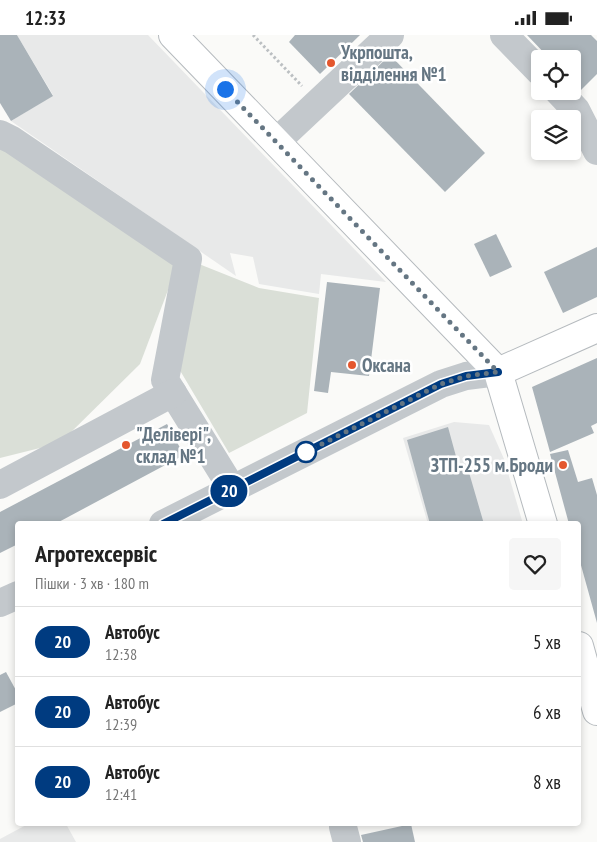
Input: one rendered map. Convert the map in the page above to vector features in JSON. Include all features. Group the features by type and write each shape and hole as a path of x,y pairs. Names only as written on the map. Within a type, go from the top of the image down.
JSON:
{"main road":[{"path":"173,35 498,372 542,521"},
{"path":"498,372 597,328"},
{"path":"581,653 597,711"}],"street":[{"path":"276,142 390,35"},
{"path":"504,35 531,64"},
{"path":"567,100 576,110 597,151"},
{"path":"0,134 20,145 188,259 165,380 232,490"},
{"path":"169,521 441,384 466,376 498,372"},
{"path":"0,485 173,393"},
{"path":"0,603 15,596"}],"path":[{"path":"253,35 318,103"}],"shaded area":[{"path":"17,35 148,35 386,282 321,274 319,294 259,284 253,257 230,253 236,276 11,121 53,95"},
{"path":"0,142 179,261 140,364 60,443 0,458"},
{"path":"194,262 259,288 319,298 307,413 229,453 175,362"},
{"path":"454,422 489,425 504,459 522,521 427,521 403,438"},
{"path":"24,826 67,826 76,842 0,842 0,839"}],"building":[{"path":"0,35 17,35 53,96 11,121 0,103"},
{"path":"295,35 360,35 320,74 289,42"},
{"path":"527,35 591,35 597,41 597,74 581,90 581,50 541,50"},
{"path":"390,55 485,153 445,192 349,94"},
{"path":"496,234 512,267 490,277 474,244"},
{"path":"597,247 597,297 563,313 544,272"},
{"path":"327,282 380,288 369,376 331,372 328,393 314,391"},
{"path":"597,358 597,423 591,426 594,433 550,452 532,387"},
{"path":"167,424 184,455 61,521 15,521 15,546 0,553 0,512"},
{"path":"448,427 460,471 468,469 483,521 429,521 407,440"},
{"path":"568,450 578,482 592,478 597,495 597,623 581,565 581,521 568,521 550,454"},
{"path":"6,672 15,688 15,704 0,712 0,675"},
{"path":"402,826 411,826 415,842 363,842 361,835"}],"bus line":[{"name":"20","path":"169,521 441,384 466,376 498,372"}],"place":[{"name":"Укрпошта, відділення №1","path":"331,63"},
{"name":"Оксана","path":"352,365"},
{"name":"\"Делівері\", склад №1","path":"126,445"},
{"name":"ЗТП-255 м.Броди","path":"563,465"}],"route":[{"path":"225,89 498,372 466,376 441,384 300,455 306,452"}]}
